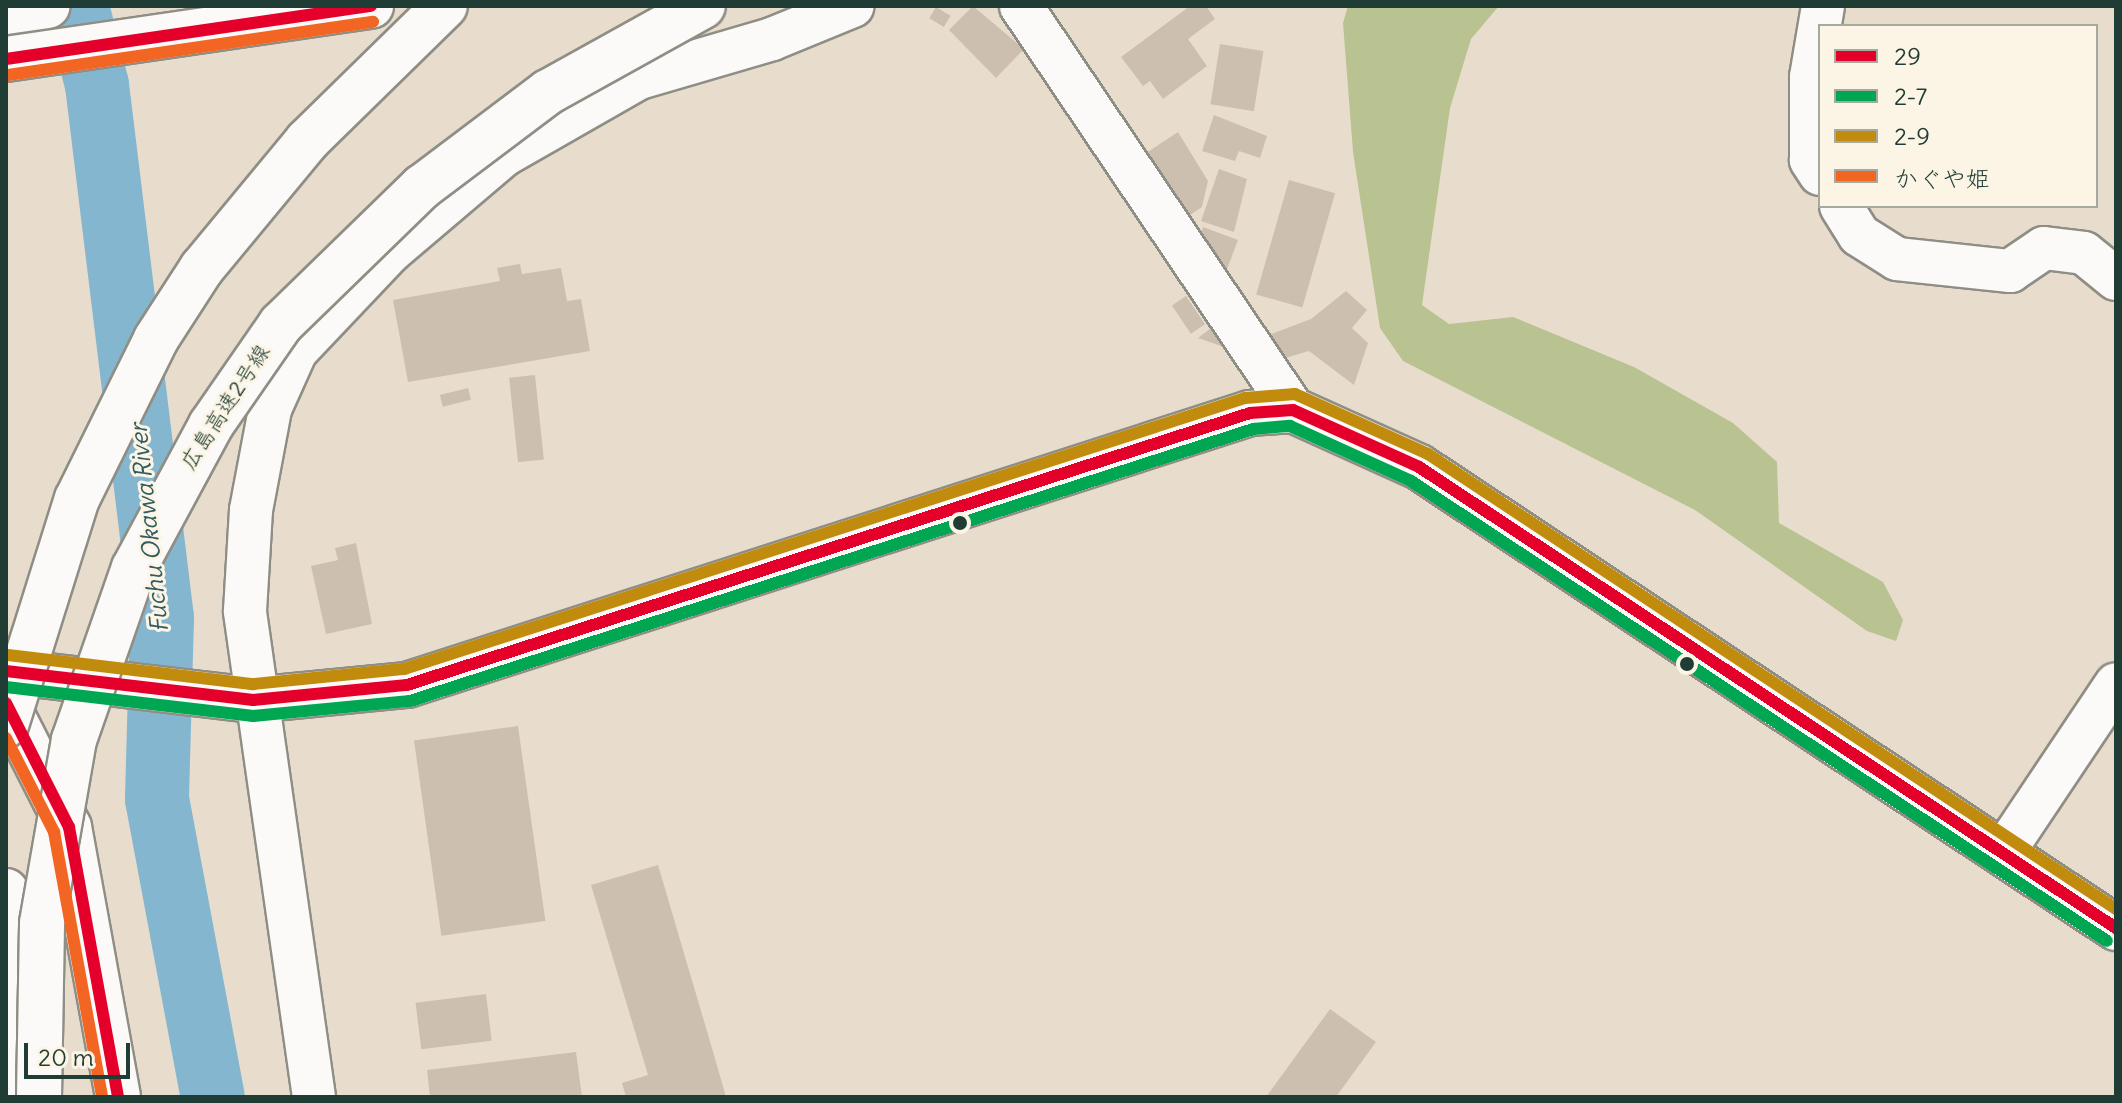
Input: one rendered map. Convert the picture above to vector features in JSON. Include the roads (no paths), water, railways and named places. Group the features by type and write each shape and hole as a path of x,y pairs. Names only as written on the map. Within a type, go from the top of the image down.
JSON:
{"main road":[{"path":"6,12 48,6"},
{"path":"7,59 371,6"},
{"path":"6,725 77,499 156,339 202,268 307,141 445,6"},
{"name":"広島高速2号線","path":"39,1097 42,923 74,740 134,568 211,425 281,324 422,187 548,92 703,6"},
{"path":"6,671 246,699 407,685 1250,413 1293,410 1419,467 2116,928"},
{"path":"6,703 69,827 118,1097"},
{"path":"6,891 24,1097"}],"street":[{"path":"314,1097 246,699 245,611 251,510 270,409 296,351 390,252 504,155 639,78 772,39 853,6"},
{"path":"1021,6 1293,410"},
{"path":"1818,36 1811,77 1811,160 1818,171"},
{"path":"1842,208 1859,235 1897,259 2010,271 2044,248 2084,253 2116,279"},
{"path":"2003,853 2116,684"}],"waterway":[{"name":"Fuchu Okawa River","path":"77,6 97,85 162,618 157,799 213,1097"}]}
